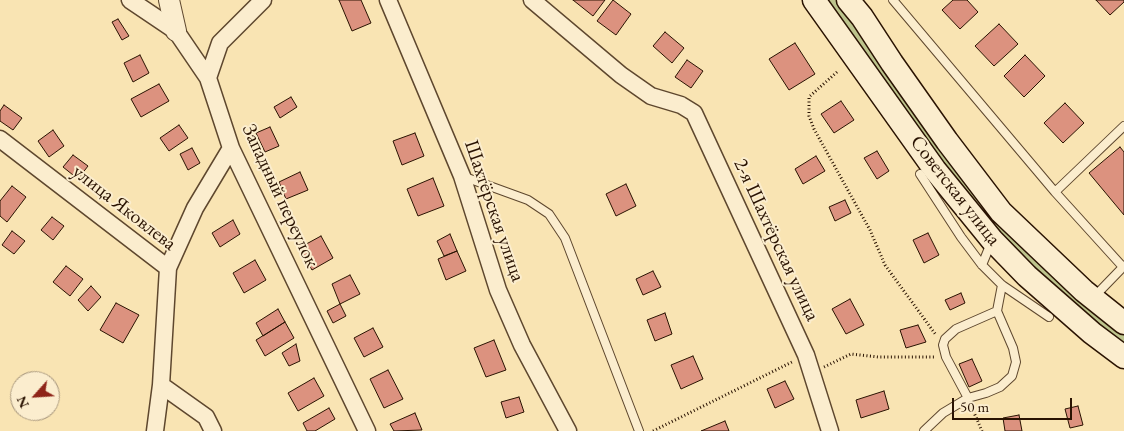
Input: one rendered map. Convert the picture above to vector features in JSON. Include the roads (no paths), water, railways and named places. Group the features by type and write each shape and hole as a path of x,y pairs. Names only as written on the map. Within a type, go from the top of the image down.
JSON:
{"main road":[{"name":"Советская улица","path":"814,0 935,170 992,240 1027,276 1092,333 1124,357"},
{"name":"Советская улица","path":"848,0 862,17 947,141 1001,212 1043,254 1124,323"}],"street":[{"name":"Западный переулок","path":"130,0 176,32 208,78 231,148 367,431"},
{"path":"169,0 176,32"},
{"path":"208,78 220,43 264,0"},
{"name":"Шахтёрская улица","path":"388,0 462,176 498,290 522,345 568,431"},
{"name":"2-я Шахтёрская улица","path":"532,0 621,75 651,96 681,105 694,114 806,355 830,431"},
{"name":"улица Яковлева","path":"0,139 168,268 161,384 155,431"},
{"path":"168,268 195,208 231,148"},
{"path":"161,384 206,417 213,431"}],"lane":[{"path":"893,0 1055,192 1123,266 1093,298"},
{"path":"1055,192 1124,126"},
{"path":"1118,133 1124,140"},
{"path":"920,174 961,237 982,265 1002,285 1049,317"},
{"path":"462,176 528,200 549,214 565,238 638,431"},
{"path":"982,265 992,240"},
{"path":"924,431 943,413 968,398 1000,387 1012,376 1016,362 1013,348 997,311 1002,285"},
{"path":"968,398 946,357 943,345 945,339 956,329 997,311"}]}
